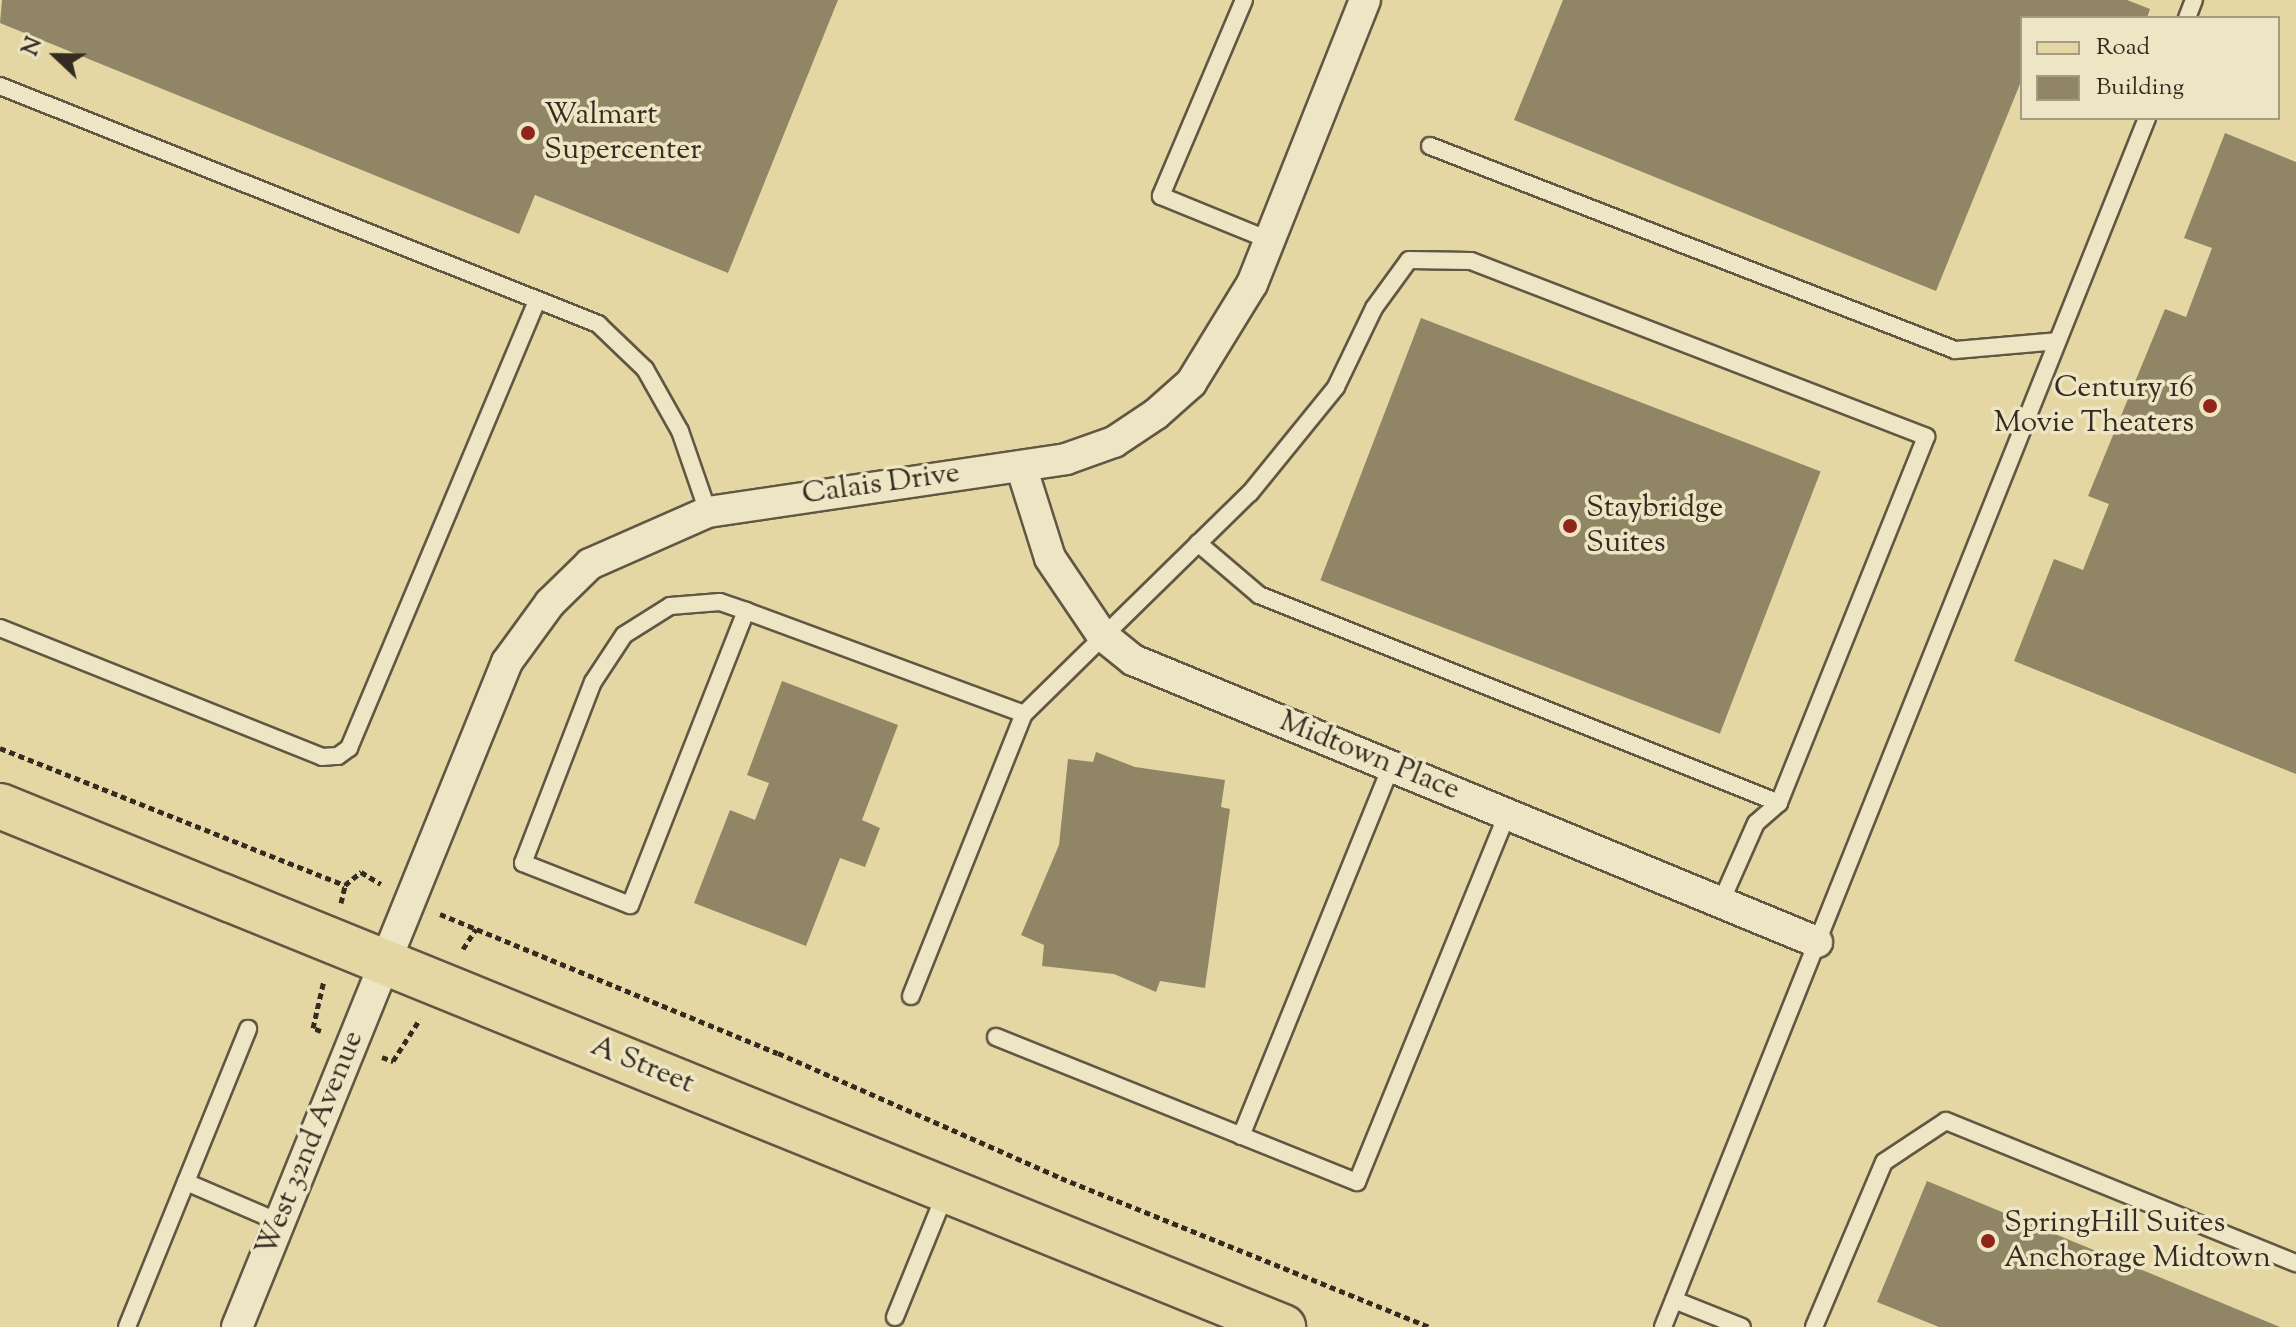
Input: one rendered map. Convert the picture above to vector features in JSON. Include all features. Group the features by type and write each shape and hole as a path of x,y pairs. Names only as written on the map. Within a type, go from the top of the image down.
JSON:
{"main road":[{"name":"A Street","path":"0,806 1283,1327"}],"street":[{"name":"Calais Drive","path":"384,961 413,903 507,662 550,603 590,564 708,512 1066,459 1114,442 1180,393 1221,342 1269,240 1365,0"},
{"name":"Midtown Place","path":"1021,466 1050,558 1102,635 1133,660 1817,942"},
{"name":"West 32nd Avenue","path":"237,1327 384,961"}],"lane":[{"path":"1244,0 1161,196 1269,240"},
{"path":"0,86 598,324 645,369 680,431 708,512"},
{"path":"1663,1327 2146,120"},
{"path":"1430,146 1955,350 2057,341"},
{"path":"911,996 1024,714 1250,493 1336,387 1374,308 1409,260 1471,261 1926,437 1779,803 1756,823 1721,902"},
{"path":"0,628 322,757 338,756 349,748 537,301"},
{"path":"1198,543 1259,595 1779,803"},
{"path":"746,611 630,905 523,863 593,682 624,635 670,606 720,602 746,611 1024,714"},
{"path":"1241,1136 1391,766"},
{"path":"996,1037 1357,1182 1507,814"},
{"path":"127,1327 248,1029"},
{"path":"1814,1327 1884,1162 1946,1121 2296,1263"},
{"path":"186,1182 279,1222"},
{"path":"895,1317 947,1190"},
{"path":"1674,1300 1742,1327"}],"path":[{"path":"0,748 345,885 361,872 413,903 778,1053 1061,1178 1429,1327"}],"building":[{"name":"Walmart Supercenter","path":"2,0 838,0 728,273 535,195 519,234 0,23"},
{"path":"1563,0 2127,0 2150,9 2148,16 2020,16 2020,84 1936,291 1514,120"},
{"name":"Century 16 Movie Theaters","path":"2225,133 2296,162 2296,774 2014,661 2054,559 2083,570 2109,504 2088,496 2165,309 2186,317 2212,248 2184,238"},
{"name":"Staybridge Suites","path":"1421,318 1821,471 1720,734 1320,580"},
{"path":"782,681 898,725 862,820 880,828 865,867 840,858 806,946 694,903 730,810 755,820 769,783 747,775"},
{"path":"1096,752 1135,767 1225,780 1221,807 1230,809 1205,988 1160,981 1156,992 1114,974 1042,966 1044,945 1021,935 1059,845 1068,759 1093,762"},
{"name":"SpringHill Suites Anchorage Midtown","path":"1927,1181 2280,1327 1939,1327 1877,1302"}],"place":[{"name":"Walmart Supercenter","path":"528,133"},
{"name":"Century 16 Movie Theaters","path":"2210,406"},
{"name":"Staybridge Suites","path":"1570,526"},
{"name":"SpringHill Suites Anchorage Midtown","path":"1988,1241"}]}
